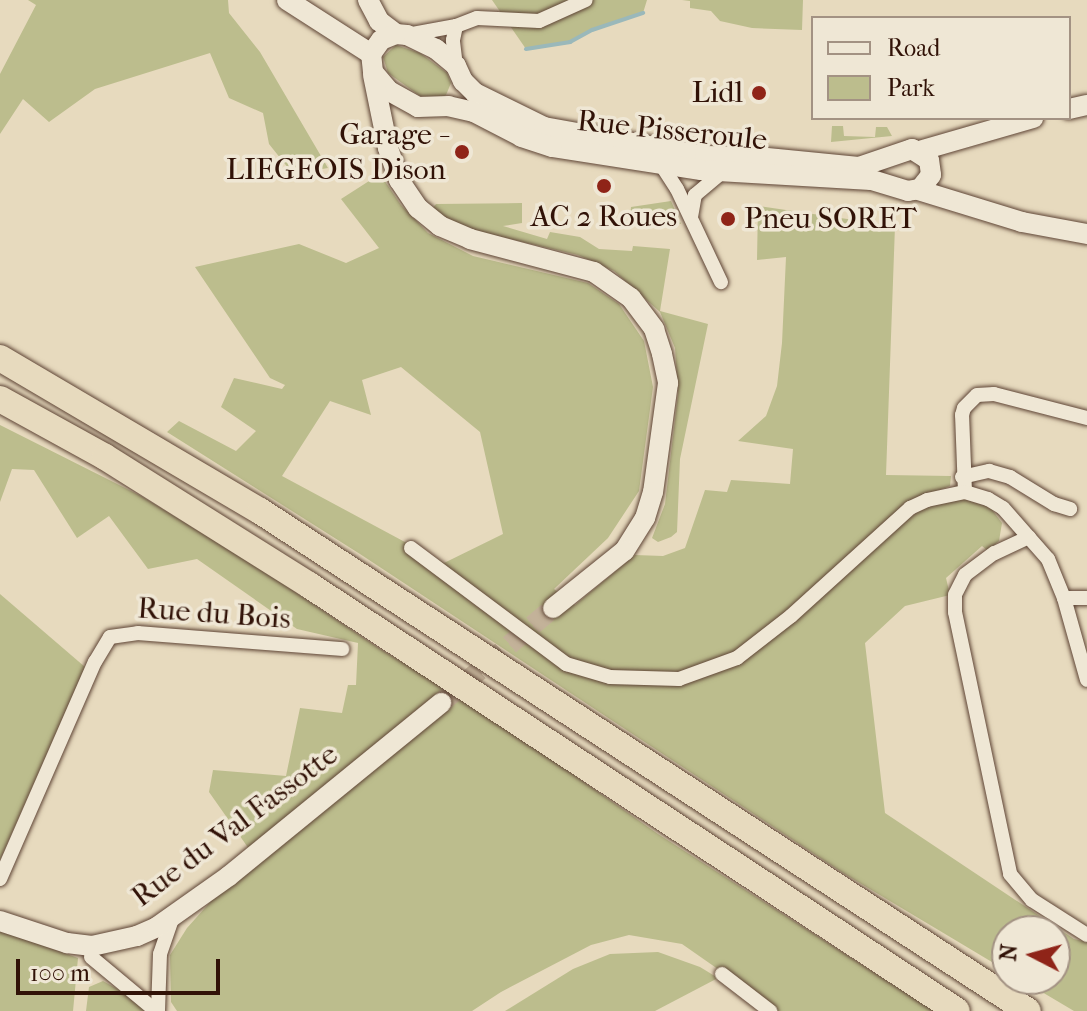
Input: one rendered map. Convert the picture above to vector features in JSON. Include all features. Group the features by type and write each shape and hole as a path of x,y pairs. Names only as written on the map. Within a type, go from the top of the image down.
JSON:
{"highway":[{"path":"0,352 43,381"},
{"path":"0,358 260,511 991,987"},
{"path":"0,399 309,585 957,1011"},
{"path":"0,409 62,434"},
{"path":"1004,995 1028,1011"},
{"path":"1006,995 1036,1011"}],"main road":[{"path":"287,0 372,63 389,91 418,107"},
{"path":"368,0 379,21 402,34"},
{"path":"402,34 381,40 372,63 388,148 399,180 412,201 440,226 488,245 594,272 631,298 654,329 668,383 653,492 645,518 624,551 553,608"},
{"name":"Rue Pisseroule","path":"402,34 436,49 482,97 527,121 599,139 705,156 757,157 859,167 895,156"},
{"path":"449,106 460,96 459,74"},
{"name":"Rue Pisseroule","path":"418,107 449,106 474,112 522,137 552,147 662,166 722,172 823,175 896,186"},
{"path":"388,148 397,117 418,107"},
{"path":"1026,120 919,151 905,150 895,156 889,172 896,186 908,191 918,190 1022,222 1087,234"},
{"path":"918,190 928,181 931,169 929,160 919,151"},
{"path":"931,169 951,186 1008,203 1060,229"},
{"name":"Rue du Val Fassotte","path":"0,921 67,943 92,946 137,936 172,920 441,703"}],"street":[{"path":"402,34 456,26 477,18 539,21 586,0"},
{"path":"456,26 453,40 459,74"},
{"path":"662,166 721,282"},
{"path":"691,218 695,195 722,172"},
{"path":"965,492 962,477 962,415 964,408 977,395 994,394 1087,418"},
{"path":"962,477 989,471 1010,477 1054,504 1070,509"},
{"path":"411,548 566,664 610,677 679,679 737,658 791,616 910,508 927,500 965,492 988,499 1003,508 1048,559 1064,598 1086,672"},
{"path":"1029,537 994,553 965,575 955,595 955,612 1010,874 1032,900 1087,935"},
{"path":"1064,598 1087,598"},
{"name":"Rue du Bois","path":"0,879 95,662 110,637 138,633 342,649"},
{"path":"157,1011 160,954 172,920"},
{"path":"91,957 157,1011"},
{"path":"722,974 770,1011"}],"green space":[{"path":"28,0 228,0 229,13 260,52 328,168 293,174 269,144 263,113 229,98 210,53 95,89 49,122 23,99 0,134 0,74 36,5"},
{"path":"492,0 647,0 643,13 592,30 570,42 526,49"},
{"path":"682,0 803,0 802,30 752,28 720,21 711,11 690,8 690,1"},
{"path":"396,45 420,53 447,73 451,83 446,95 439,99 420,96 388,73 383,57"},
{"path":"832,126 843,126 844,136 875,137 876,127 887,127 892,136 831,142"},
{"path":"380,174 401,205 428,233 473,256 588,283 619,304 644,341 653,387 639,491 608,538 554,589 575,605 635,555 663,556 685,548 705,490 727,492 731,480 790,484 793,449 738,441 766,416 777,386 782,343 786,257 757,260 758,206 895,226 886,475 951,476 950,486 911,501 779,620 729,657 697,670 625,684 745,661 899,525 928,505 961,498 990,507 1002,523 999,541 988,551 982,546 946,578 950,595 905,606 865,643 885,813 1038,915 991,915 991,961 843,873 360,554 167,432 179,421 236,451 256,431 221,407 234,378 282,389 285,385 270,378 195,267 299,244 346,263 379,248 341,199","holes":["401,367 480,432 503,534 444,563 282,476 330,401 371,415 362,380"]},
{"path":"671,201 681,224 630,218 631,207"},
{"path":"522,203 522,223 503,226 547,239 550,232 580,237 599,249 632,251 633,246 670,249 660,311 708,324 680,459 677,532 671,537 658,542 652,538 665,504 678,394 675,348 660,312 614,271 578,255 467,229 431,210 436,204"},
{"path":"0,425 141,496 261,569 380,649 471,703 658,834 934,1011 778,1011 682,944 629,935 591,945 501,992 472,1011 177,1011 171,1002 170,955 187,928 213,899 445,711 429,700 249,849 209,792 213,770 286,776 300,708 342,713 348,685 356,685 358,643 297,629 197,559 148,569 109,516 77,538 34,470 12,469 0,502"},
{"path":"0,594 85,667 0,860"},
{"path":"0,930 78,958 73,1011 0,1011"},
{"path":"1071,937 1087,942 1087,1011 1074,1011 1047,995 1071,995"},
{"path":"658,952 700,967 718,978 655,1011 505,1011 573,969 610,954"},
{"path":"103,981 130,996 144,1011 86,1011 89,987"}],"waterway":[{"path":"526,49 570,42 592,30 643,13"}],"tunnel":[{"path":"441,703 553,608"}],"place":[{"name":"Lidl","path":"759,93"},
{"name":"Garage - LIEGEOIS Dison","path":"462,152"},
{"name":"AC 2 Roues","path":"604,186"},
{"name":"Pneu SORET","path":"728,219"}]}
